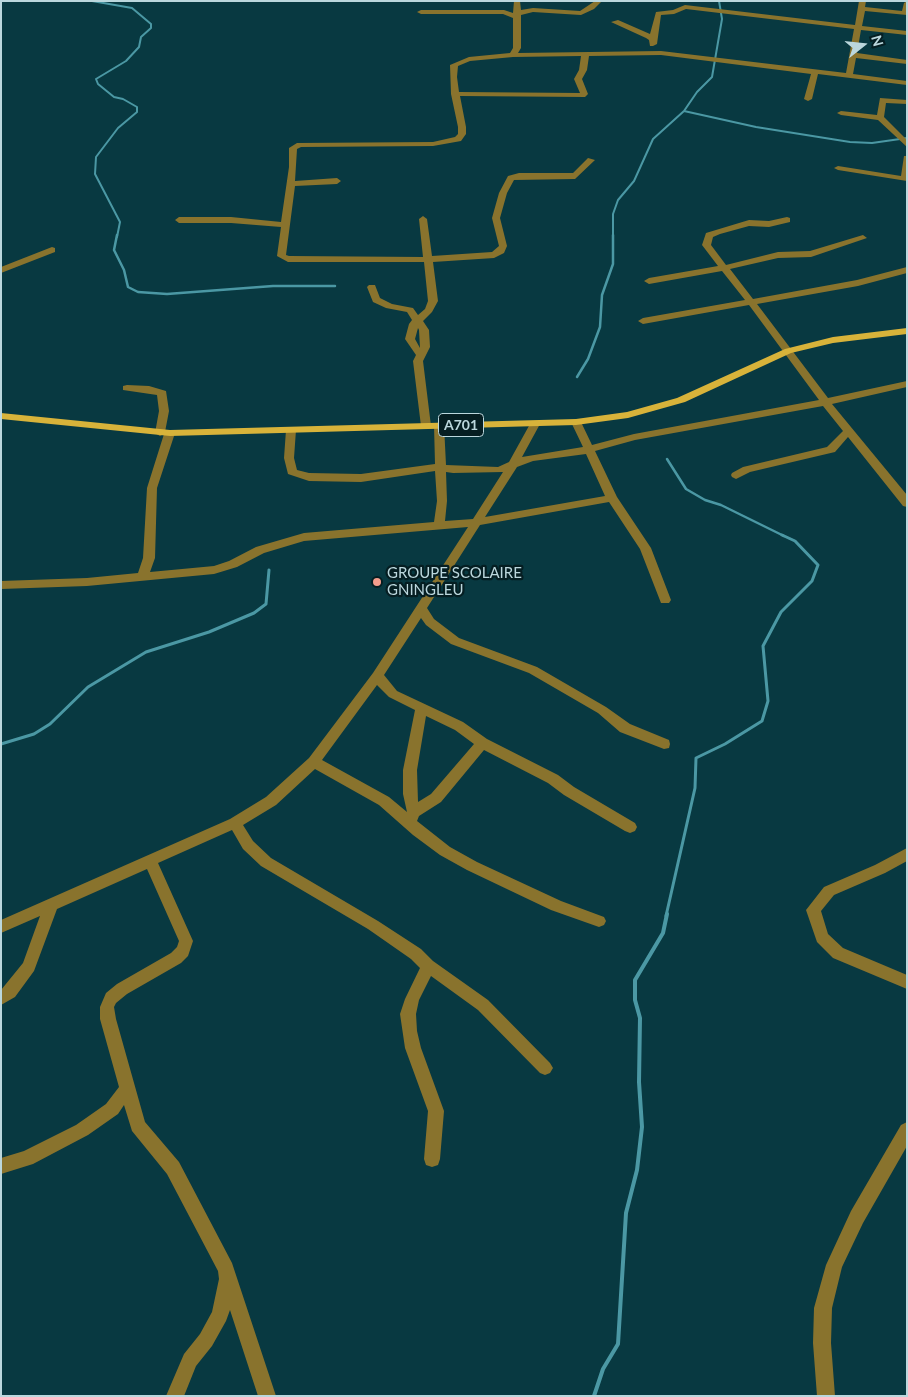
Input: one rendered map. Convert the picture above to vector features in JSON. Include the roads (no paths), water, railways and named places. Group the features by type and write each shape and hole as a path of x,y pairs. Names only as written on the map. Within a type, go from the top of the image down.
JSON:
{"main road":[{"name":"A701","path":"1,416 165,433 576,422 628,415 680,400 788,351 840,339 907,331"}],"street":[{"path":"513,55 517,48 517,2 576,15 592,8 599,1"},
{"path":"849,75 862,5 906,13 907,3"},
{"path":"651,53 658,13 674,12 685,7 907,33"},
{"path":"421,12 504,12 517,15 533,10 561,12"},
{"path":"576,15 580,24"},
{"path":"615,22 653,39"},
{"path":"591,160 575,176 519,176 511,178 505,188 496,218 502,238 501,251 485,256 429,259 285,258 280,253 286,224 293,167 292,152 296,146 433,144 458,139 462,134 462,127 455,94 454,65 468,59 513,55 651,53 740,61 907,83"},
{"path":"455,94 582,95 584,94 583,89 578,80 583,70 585,55"},
{"path":"853,55 907,62"},
{"path":"808,99 815,72"},
{"path":"880,118 883,100 907,102"},
{"path":"841,113 880,118 896,131 907,145"},
{"path":"838,168 906,178 907,158"},
{"path":"290,184 312,181 337,181"},
{"path":"423,219 433,301 424,330 425,347 418,366 426,426"},
{"path":"179,220 286,224"},
{"path":"787,220 769,224 742,225 708,235 706,244 825,402 907,503"},
{"path":"650,280 725,268 778,255 796,256 828,251 863,238"},
{"path":"1,270 52,250"},
{"path":"644,321 858,283 907,270"},
{"path":"372,287 376,300 389,306 410,310 424,330"},
{"path":"421,355 415,349 410,339 412,329 418,319 429,310"},
{"path":"291,430 289,458 292,472 309,477 362,478 440,467 485,471 499,470 531,458 588,450 624,439 674,428 718,423 907,384"},
{"path":"127,388 149,389 162,393 164,410 165,433 152,488 149,558 142,578"},
{"path":"576,422 612,498 645,548 665,600"},
{"path":"1,927 236,823 271,801 314,762 377,676 513,465 535,424"},
{"path":"439,425 442,501 439,526"},
{"path":"736,475 746,469 831,450 849,431"},
{"path":"1,585 142,578 214,570 260,550 304,537 477,522 612,498"},
{"path":"420,608 441,632 463,646 533,670 602,710 625,728 664,744"},
{"path":"377,676 393,694 460,726 482,743 552,779 630,827"},
{"path":"421,709 410,770 412,817 418,831 445,851 472,866 556,906 599,921"},
{"path":"412,817 436,798 482,743"},
{"path":"314,762 412,817"},
{"path":"236,823 248,845 266,862 373,925 416,954 428,966 483,1005 544,1068"},
{"path":"907,854 880,869 829,891 813,910 822,938 838,953 907,982"},
{"path":"150,861 186,941 183,951 176,958 122,989 111,998 107,1007 108,1019 138,1126 173,1168 226,1269 267,1396"},
{"path":"1,998 10,992 29,966 51,905"},
{"path":"428,966 412,999 408,1014 413,1048 436,1111 432,1159"},
{"path":"1,1166 27,1158 82,1130 112,1109 127,1089"},
{"path":"826,1396 822,1343 823,1308 834,1265 857,1217 907,1130"},
{"path":"175,1396 190,1360 206,1340 220,1315 228,1279"}],"waterway":[{"path":"92,1 132,8 151,24 151,28 141,37 139,47 126,61 96,79 98,84 114,97 123,99 137,107 137,112 118,128 96,157 95,174 120,222 117,237"},
{"path":"684,111 697,92 712,77 722,19 719,1"},
{"path":"577,377 588,359 600,327 602,295 613,264 613,214 618,200 634,181 653,139 684,111"},
{"path":"684,111 756,127 850,142 872,143 907,138"},
{"path":"117,235 114,250 124,270 128,287 138,292 167,294 273,286 335,286"},
{"path":"667,459 686,489 705,500 721,505 784,536"},
{"path":"666,916 695,788 696,758 725,744 762,721 768,701 763,646 781,612 812,581 818,565 795,541 782,535"},
{"path":"1,744 34,734 50,724 88,687 146,652 209,632 254,613 266,604 269,570"},
{"path":"594,1396 603,1369 618,1344 626,1213 637,1170 642,1127 639,1082 640,1018 635,1000 635,980 663,933 667,914"}],"place":[{"name":"GROUPE SCOLAIRE GNINGLEU","path":"377,582"}]}
